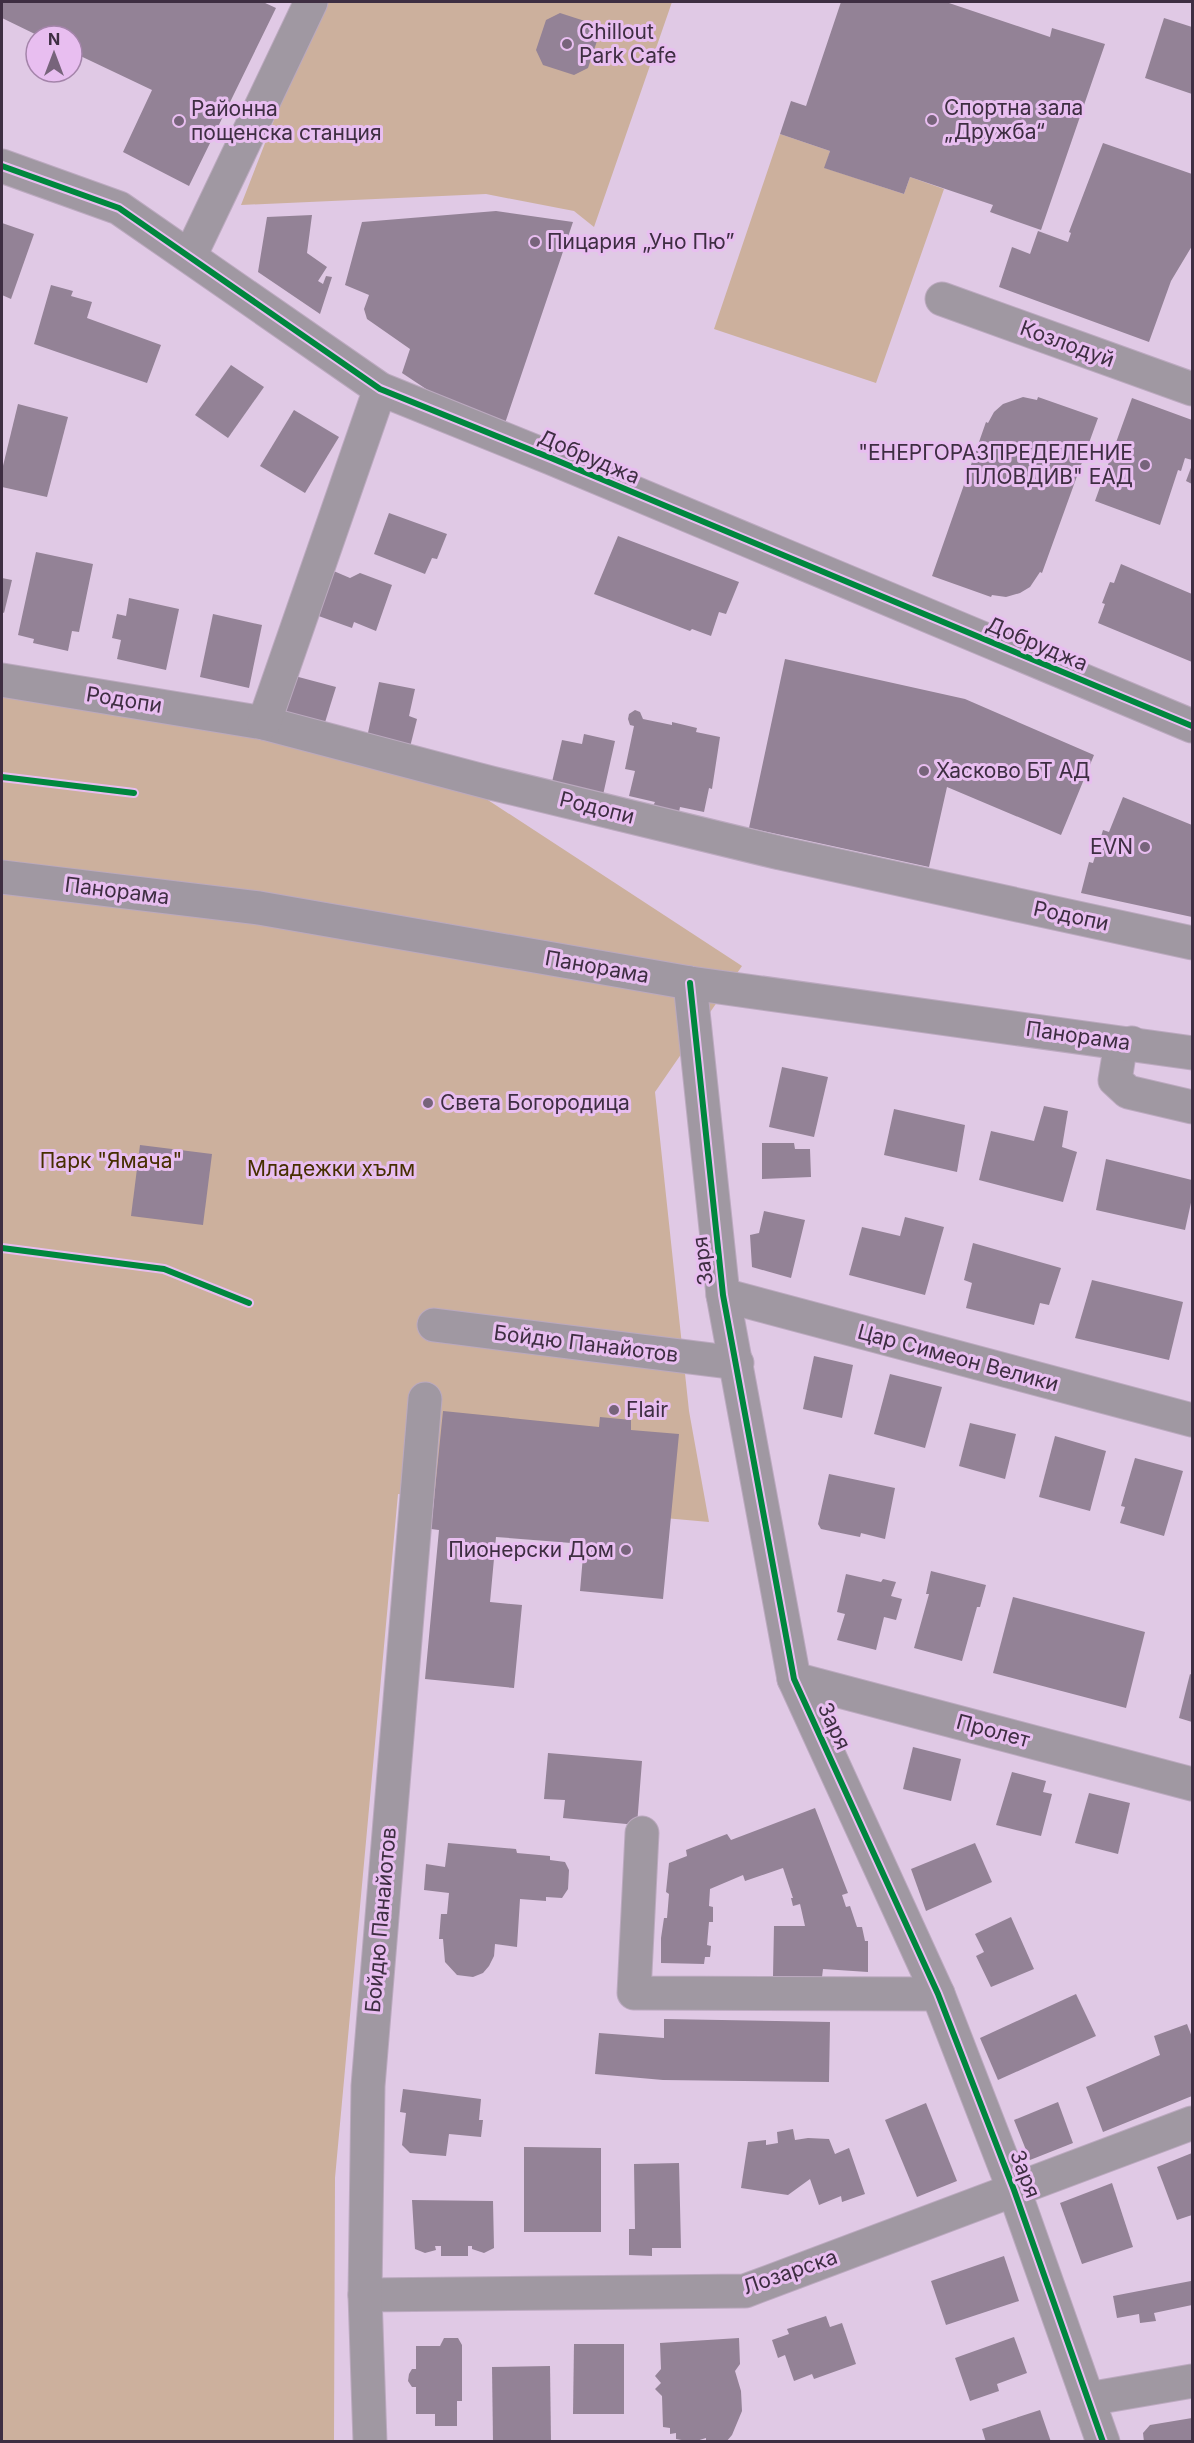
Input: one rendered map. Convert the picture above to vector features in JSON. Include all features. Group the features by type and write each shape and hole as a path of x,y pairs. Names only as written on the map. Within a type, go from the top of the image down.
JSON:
{"street":[{"path":"190,255 311,2"},
{"name":"Добруджа","path":"2,166 119,208 190,255 380,389 551,458 1192,726"},
{"name":"Козлодуй","path":"942,299 1192,389"},
{"path":"264,723 380,389"},
{"name":"Родопи","path":"2,680 264,723 481,780 780,853 1192,943"},
{"name":"Панорама","path":"2,878 259,908 690,983 1192,1053"},
{"name":"Заря","path":"690,983 723,1295 794,1679 938,1994 1014,2190 1103,2442"},
{"path":"1132,1043 1120,1049 1115,1080 1128,1092 1192,1107"},
{"name":"Цар Симеон Велики","path":"723,1295 1192,1420"},
{"name":"Бойдю Панайотов","path":"434,1325 737,1363"},
{"name":"Бойдю Панайотов","path":"370,2442 365,2295 368,2086 425,1399"},
{"name":"Пролет","path":"794,1679 1192,1784"},
{"path":"642,1833 634,1993 938,1994"},
{"name":"Лозарска","path":"365,2295 745,2291 1192,2123"},
{"path":"1088,2399 1192,2381"}],"green space":[{"path":"320,2 672,2 594,227 574,211 486,194 241,205"},
{"path":"780,134 830,151 825,168 904,194 910,177 944,189 876,383 714,329"},
{"name":"Младежки хълм","path":"2,680 442,770 742,966 655,1092 689,1411 709,1522 398,1494 335,2178 334,2441 2,2441"}],"building":[{"name":"Районна пощенска станция","path":"2,2 263,2 276,8 189,186 123,152 152,90 84,58 84,24 24,24 24,29 2,18"},
{"name":"Спортна зала „Дружба“","path":"841,2 946,2 1050,37 1052,28 1105,44 1041,230 990,212 993,205 910,177 904,194 824,168 830,151 780,134 791,101 806,106"},
{"name":"Chillout Park Cafe","path":"560,13 591,23 598,38 588,68 574,75 543,65 536,50 546,20"},
{"path":"1164,18 1192,27 1192,94 1145,78"},
{"path":"1103,143 1192,174 1192,246 1171,281 1149,342 999,287 1012,247 1030,254 1038,231 1068,242 1071,233 1069,232"},
{"path":"496,211 573,222 500,438 402,373 410,349 367,319 364,309 369,295 345,285 362,222"},
{"path":"312,215 307,253 327,267 318,281 323,284 326,276 332,277 320,314 258,272 267,217"},
{"path":"2,223 34,234 11,299 2,295"},
{"path":"51,285 73,291 71,296 92,302 87,318 161,345 147,383 34,344"},
{"path":"231,365 264,387 228,438 195,415"},
{"path":"1023,397 1037,400 1038,397 1098,418 1042,573 1040,572 1030,587 1020,593 1006,597 992,595 991,597 932,576 986,422 988,423 994,412 1003,404"},
{"name":"\"ЕНЕРГОРАЗПРЕДЕЛЕНИЕ ПЛОВДИВ\" ЕАД","path":"1132,398 1192,420 1192,460 1185,458 1181,471 1178,470 1160,525 1095,501"},
{"path":"18,404 68,417 47,497 2,487 2,470"},
{"path":"294,410 339,437 305,493 260,466"},
{"name":"\"ЕНЕРГОРАЗПРЕДЕЛЕНИЕ ПЛОВДИВ\" ЕАД","path":"1192,465 1192,484 1186,481"},
{"path":"389,513 447,534 437,559 432,558 425,574 374,554"},
{"path":"618,536 739,582 726,614 719,612 711,636 692,629 690,631 594,594"},
{"path":"36,552 93,564 79,632 72,631 68,651 33,643 34,639 18,635"},
{"path":"1121,564 1192,594 1192,662 1098,623 1110,582 1114,583"},
{"path":"329,569 350,578 360,573 392,585 376,631 354,622 352,628 313,614"},
{"path":"2,578 12,580 4,613 2,612"},
{"path":"129,598 179,609 166,670 117,659 121,640 112,638 117,614 126,616"},
{"path":"213,614 262,625 249,688 200,677"},
{"name":"Хасково БТ АД","path":"785,659 965,699 1094,755 1061,835 947,787 929,867 749,828"},
{"path":"291,675 336,687 322,732 280,723"},
{"path":"379,682 415,689 409,716 417,719 409,751 366,742"},
{"path":"635,710 640,712 643,719 672,725 672,722 697,728 696,732 720,737 712,789 709,788 704,812 680,807 679,812 653,806 655,802 629,796 635,771 625,769 634,726 630,725 628,719 629,714"},
{"path":"584,734 615,741 603,795 552,782 562,740 582,744"},
{"name":"EVN","path":"1123,797 1192,825 1192,917 1081,893 1089,862 1093,863 1103,830 1109,832"},
{"path":"782,1067 828,1077 814,1137 769,1127"},
{"path":"1044,1106 1068,1111 1062,1147 1077,1152 1063,1202 979,1180 991,1131 1034,1141"},
{"path":"894,1109 965,1125 957,1172 884,1155"},
{"path":"762,1143 794,1143 795,1149 810,1149 811,1177 762,1179"},
{"path":"140,1145 212,1154 203,1225 131,1216"},
{"path":"1106,1159 1192,1180 1192,1198 1185,1230 1096,1210"},
{"path":"764,1211 805,1220 791,1278 752,1267 750,1235 759,1233"},
{"path":"905,1217 944,1227 925,1295 849,1275 862,1227 900,1236"},
{"path":"973,1243 1061,1268 1049,1305 1040,1303 1034,1325 966,1308 972,1283 964,1280"},
{"path":"1092,1280 1183,1302 1169,1360 1075,1338"},
{"path":"814,1356 853,1365 842,1418 803,1409"},
{"path":"890,1374 942,1387 925,1448 874,1434"},
{"name":"Пионерски Дом","path":"443,1411 599,1427 600,1417 631,1420 631,1430 679,1434 663,1599 580,1591 584,1544 496,1537 490,1602 522,1605 514,1688 425,1679 439,1530 431,1529"},
{"path":"970,1423 1016,1434 1005,1479 959,1466"},
{"path":"1055,1436 1106,1451 1090,1511 1039,1497"},
{"path":"1135,1458 1183,1471 1164,1536 1120,1523 1125,1507 1121,1506"},
{"path":"829,1474 895,1488 885,1539 861,1533 860,1537 821,1529 818,1524"},
{"path":"931,1571 986,1585 980,1607 977,1607 962,1661 914,1648 929,1594 926,1594"},
{"path":"846,1574 881,1582 883,1579 896,1582 891,1596 902,1599 896,1620 884,1617 876,1650 837,1640 845,1614 837,1612"},
{"path":"1013,1597 1145,1632 1126,1708 993,1673"},
{"path":"1190,1674 1192,1675 1192,1722 1179,1718"},
{"path":"913,1747 961,1759 951,1801 903,1789"},
{"path":"548,1753 642,1761 637,1825 563,1818 565,1800 544,1799"},
{"path":"1012,1772 1046,1781 1043,1792 1052,1794 1041,1836 996,1825"},
{"path":"1089,1793 1130,1803 1118,1854 1075,1843"},
{"path":"815,1808 848,1893 842,1895 846,1907 850,1906 857,1927 862,1927 865,1941 868,1941 868,1972 823,1969 822,1977 773,1976 774,1926 805,1926 800,1904 793,1906 791,1898 793,1898 783,1868 745,1881 743,1875 710,1889 709,1906 713,1907 713,1922 709,1922 707,1945 711,1946 710,1957 705,1957 704,1964 661,1963 661,1938 664,1918 667,1918 669,1894 666,1892 669,1863 687,1856 686,1850 727,1834 731,1840"},
{"path":"448,1843 516,1849 517,1853 550,1856 550,1860 565,1862 569,1870 568,1889 562,1898 546,1897 546,1901 520,1899 517,1947 495,1944 494,1956 489,1966 483,1973 473,1977 457,1975 445,1962 443,1939 439,1939 441,1914 447,1914 449,1893 424,1890 426,1864 445,1867"},
{"path":"975,1843 992,1882 926,1911 911,1869"},
{"path":"1011,1917 1034,1969 991,1987 976,1956 984,1952 975,1934"},
{"path":"1076,1994 1096,2036 998,2080 980,2038"},
{"path":"664,2019 830,2022 829,2082 663,2080 595,2074 599,2033 664,2038"},
{"path":"1187,2024 1192,2037 1192,2096 1103,2132 1086,2087 1160,2055 1154,2036"},
{"path":"403,2089 481,2099 479,2120 483,2120 481,2137 449,2134 446,2156 410,2153 402,2145 406,2113 400,2112"},
{"path":"1058,2102 1073,2143 1030,2160 1014,2120"},
{"path":"926,2103 957,2181 917,2197 885,2120"},
{"path":"793,2129 795,2140 829,2139 835,2154 849,2148 865,2194 842,2202 841,2196 819,2205 810,2179 788,2195 741,2188 748,2142 766,2140 766,2145 778,2143 777,2132"},
{"path":"524,2147 601,2148 601,2232 524,2232"},
{"path":"1192,2153 1192,2215 1177,2220 1157,2167"},
{"path":"679,2163 681,2248 652,2248 652,2256 629,2255 629,2229 635,2229 634,2164"},
{"path":"1112,2183 1133,2247 1082,2264 1060,2203"},
{"path":"412,2200 493,2201 494,2248 484,2253 468,2246 468,2256 441,2256 441,2246 435,2246 436,2250 425,2253 415,2249"},
{"path":"1004,2256 1019,2301 946,2325 931,2281"},
{"path":"1191,2281 1192,2305 1154,2313 1156,2321 1140,2323 1139,2314 1117,2318 1113,2296"},
{"path":"826,2316 830,2327 842,2323 856,2364 814,2379 812,2374 794,2381 785,2355 778,2358 772,2340 789,2334 787,2329"},
{"path":"1014,2337 1027,2373 997,2384 999,2391 970,2401 955,2358"},
{"path":"444,2338 458,2338 462,2345 462,2401 457,2401 457,2426 435,2426 435,2414 416,2414 416,2387 412,2387 408,2381 412,2369 416,2369 416,2346 440,2346"},
{"path":"739,2338 740,2364 735,2371 741,2391 742,2411 732,2435 726,2442 706,2442 706,2438 693,2442 676,2439 676,2433 670,2434 670,2428 663,2427 662,2396 655,2389 661,2383 655,2376 661,2369 660,2343"},
{"path":"574,2344 624,2344 624,2414 573,2414"},
{"path":"550,2366 551,2442 493,2442 492,2367"},
{"path":"1040,2410 1051,2442 986,2442 982,2429"},
{"path":"1192,2418 1192,2442 1144,2442 1143,2433 1150,2425"}],"cycle path":[{"path":"2,166 119,208 380,389 551,458 1192,726"},
{"path":"2,777 134,793"},
{"path":"690,983 723,1295 794,1679 938,1994 1014,2190 1103,2442"},
{"path":"2,1248 164,1269 249,1303"}],"place":[{"name":"Chillout Park Cafe","path":"567,44"},
{"name":"Спортна зала „Дружба“","path":"932,120"},
{"name":"Районна пощенска станция","path":"179,121"},
{"name":"Пицария „Уно Пю”","path":"535,242"},
{"name":"\"ЕНЕРГОРАЗПРЕДЕЛЕНИЕ ПЛОВДИВ\" ЕАД","path":"1145,465"},
{"name":"Хасково БТ АД","path":"924,771"},
{"name":"EVN","path":"1145,847"},
{"name":"Света Богородица","path":"428,1103"},
{"name":"Flair","path":"614,1410"},
{"name":"Пионерски Дом","path":"626,1550"}],"park label":[{"name":"Парк \"Ямача\"","path":"111,1161"}]}
